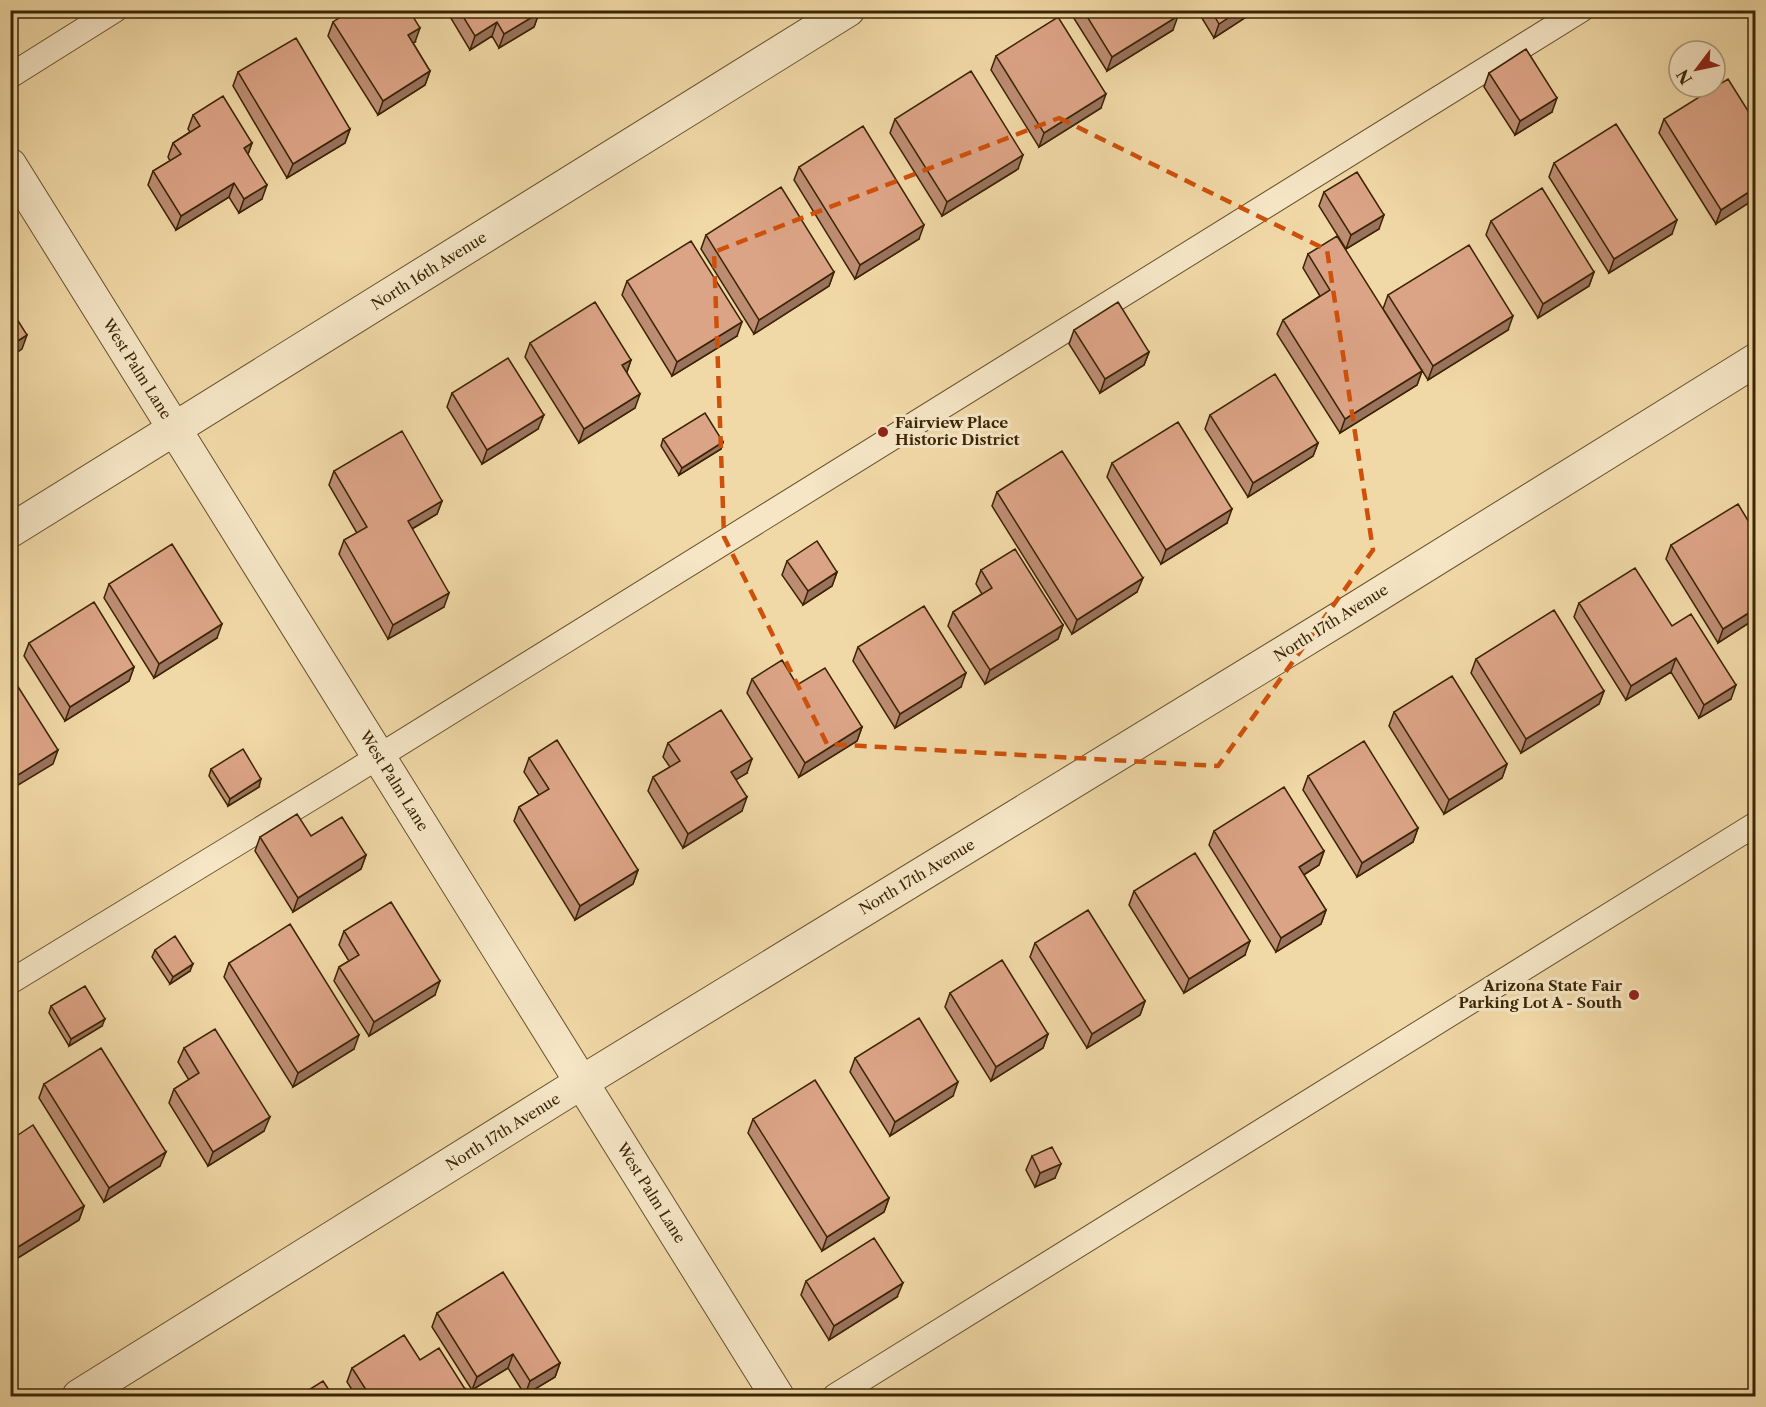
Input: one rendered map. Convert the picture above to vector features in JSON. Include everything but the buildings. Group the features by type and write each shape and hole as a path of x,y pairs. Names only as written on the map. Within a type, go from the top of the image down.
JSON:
{"street":[{"name":"North 16th Avenue","path":"10,531 848,10"},
{"name":"West Palm Lane","path":"10,165 777,1396"},
{"name":"North 17th Avenue","path":"80,1396 582,1082 1360,606 1755,360"}],"lane":[{"path":"10,76 115,10"},
{"path":"10,982 379,756 1581,10"},
{"path":"835,1396 1755,824"}],"highlighted area":[{"path":"1059,118 1327,250 1373,550 1218,766 827,744 724,537 714,252"}],"place":[{"name":"Fairview Place Historic District","path":"883,432"},
{"name":"Arizona State Fair Parking Lot A - South","path":"1634,995"}]}
